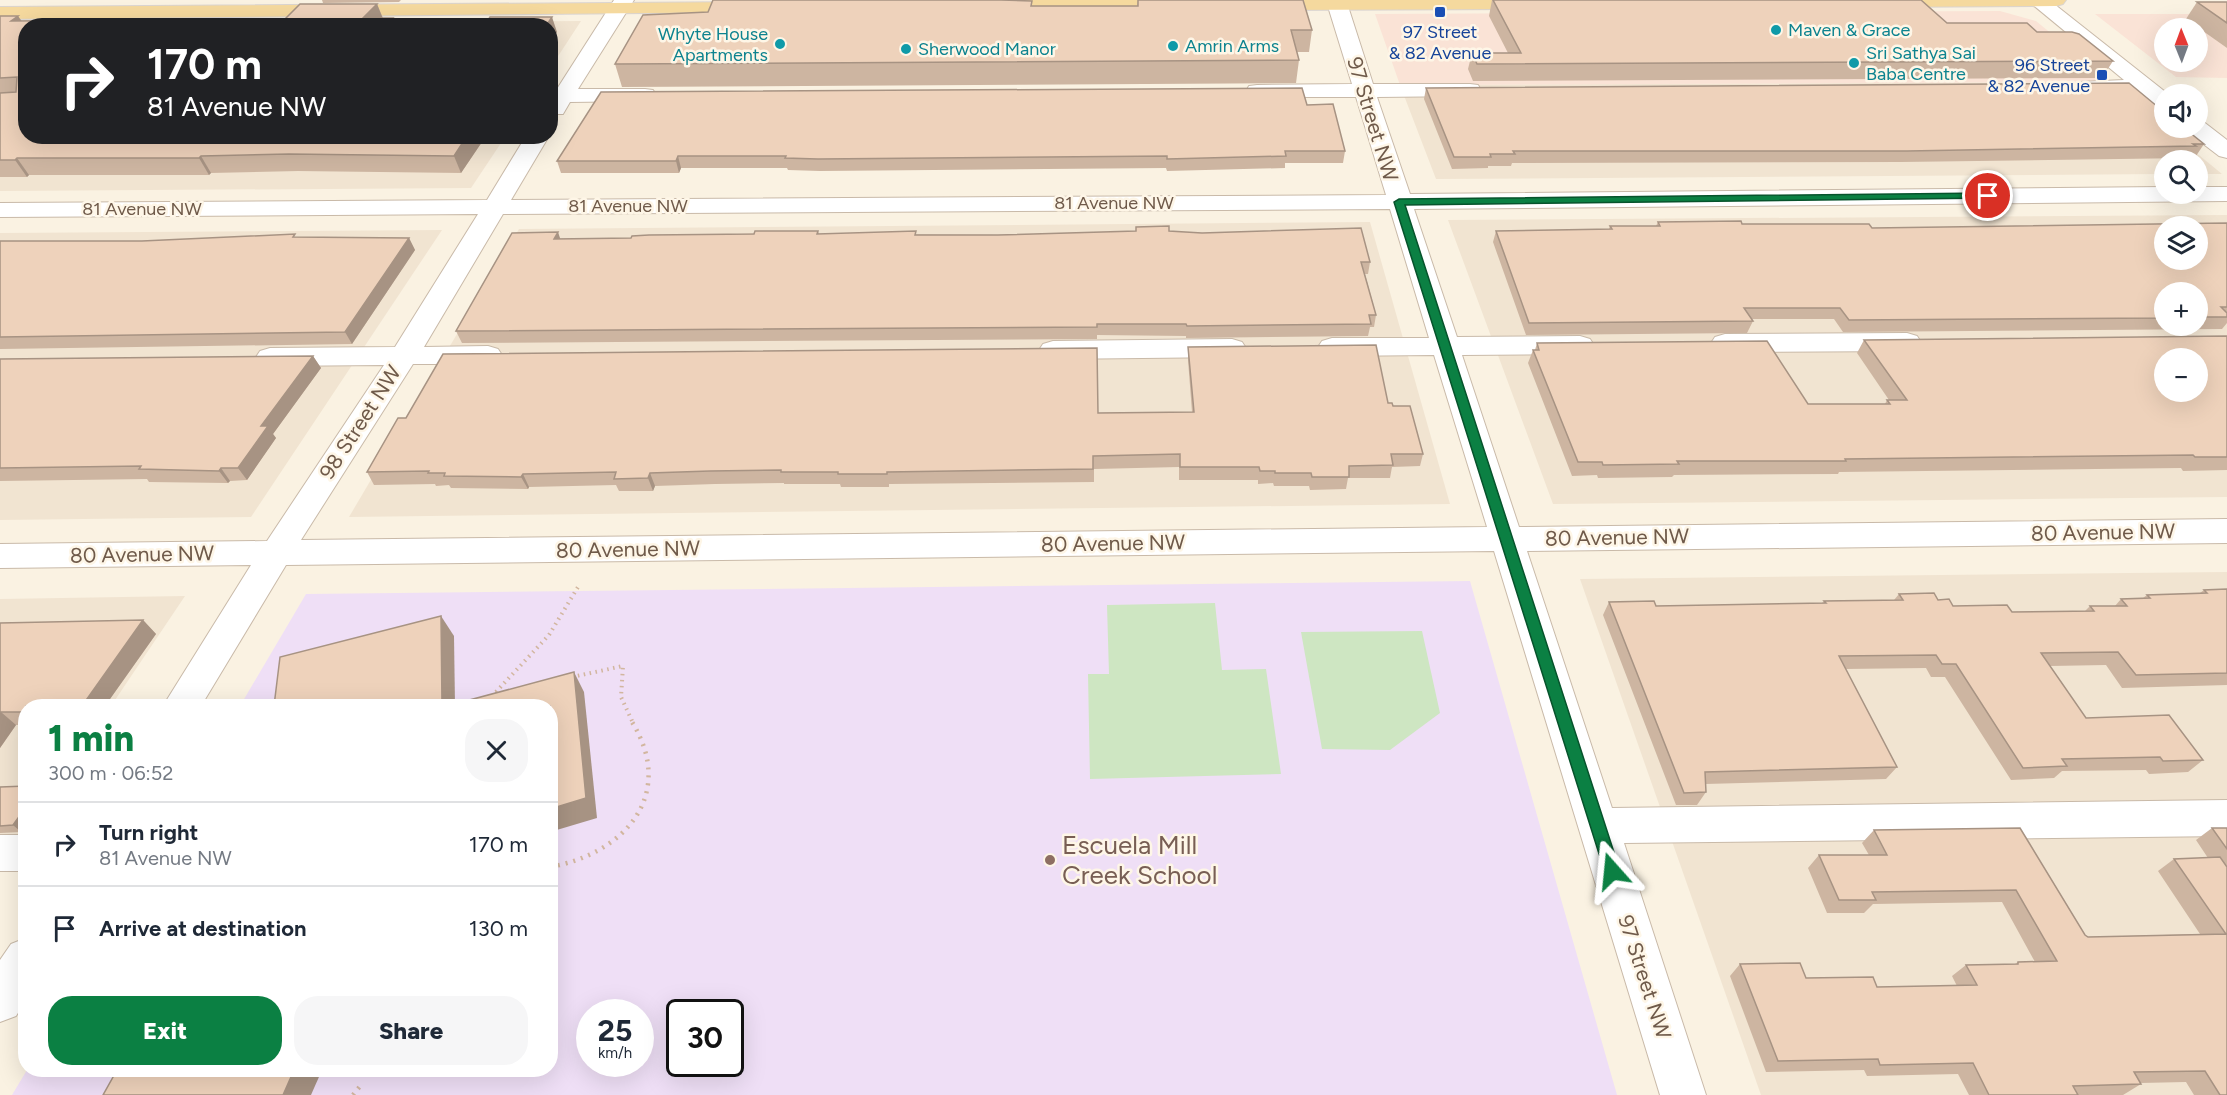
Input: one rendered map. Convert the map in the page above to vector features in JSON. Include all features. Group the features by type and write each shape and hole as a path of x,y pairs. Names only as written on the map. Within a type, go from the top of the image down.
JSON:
{"main road":[{"path":"1859,1 2056,0"},
{"path":"1237,4 1551,3"},
{"path":"0,13 493,18 621,4 773,8"},
{"path":"975,6 1201,5"}],"street":[{"path":"2037,0 2154,94"},
{"name":"97 Street NW","path":"1337,2 1683,1095"},
{"path":"558,95 621,4"},
{"path":"2071,87 2144,86"},
{"path":"1234,91 1495,90"},
{"path":"558,96 665,95"},
{"path":"2208,136 2227,151"},
{"name":"98 Street NW","path":"186,699 277,552 404,356 533,144"},
{"name":"81 Avenue NW","path":"0,210 1399,202 2227,194"},
{"path":"1705,344 1930,342"},
{"path":"1301,347 1610,344"},
{"path":"1026,350 1253,348"},
{"path":"247,357 513,355"},
{"name":"80 Avenue NW","path":"0,556 2227,531"},
{"path":"1598,826 2227,818"},
{"path":"0,853 18,853"},
{"path":"0,1000 18,972"}],"path":[{"path":"505,692 494,694 549,635 578,587"},
{"path":"558,866 572,865 609,847 628,831 641,808 648,778 645,748 623,706 620,687 623,666 569,678"},
{"path":"353,1095 361,1085"}],"shaded area":[{"path":"2000,11 2036,21 2110,82 1400,85 1375,14"},
{"path":"2095,14 2227,14 2227,78 2176,77 2170,72 2208,72 2208,18 2154,18 2154,60"},
{"path":"558,21 581,21 558,56"},
{"path":"0,58 18,112 18,144 500,144 471,188 0,191"},
{"path":"2110,82 2154,118 2154,138 2178,138 2193,150 2154,150 2154,174 1436,179 1400,85"},
{"path":"2208,162 2222,174 2208,174"},
{"path":"2227,215 2227,497 1553,504 1448,220"},
{"path":"1370,222 1450,504 349,517 519,229"},
{"path":"442,230 251,517 0,520 0,233"},
{"path":"2227,572 2227,1095 1761,1095 1580,579"},
{"name":"Escuela Mill Creek School","path":"1470,581 1617,1095 12,1095 23,1077 558,1077 558,699 244,699 306,594"},
{"path":"185,596 116,699 18,699 18,845 0,872 0,599"}],"green space":[{"path":"1215,603 1222,670 1266,669 1281,774 1090,779 1088,674 1109,674 1107,605"},
{"path":"1422,631 1440,713 1390,750 1322,749 1301,632"}],"building":[{"path":"713,0 1001,0 1032,1 1031,6 1138,6 1138,0 1303,0 1312,30 1291,30 1299,60 615,64 643,15 708,12"},
{"path":"1493,0 1921,0 1947,23 2027,23 2037,32 2079,34 2113,61 1477,64 1472,53 1521,53"},
{"path":"2197,2 2227,2 2227,23"},
{"path":"300,4 377,4 363,18 286,18"},
{"path":"0,16 18,16 11,21 18,21 18,144 462,144 454,156 289,154 201,156 199,158 17,158 0,160 0,93 16,92 17,77 0,78"},
{"path":"490,17 552,17 551,18"},
{"path":"2129,83 2154,104 2154,138 2196,138 2204,144 2193,144 2196,146 1907,151 1513,151 1515,154 1490,154 1491,157 1454,157 1426,88"},
{"path":"1302,88 1307,105 1333,104 1345,151 1285,151 1286,156 1167,159 1167,156 818,159 785,158 786,156 678,156 676,161 557,161 601,92"},
{"path":"1741,221 1742,224 1869,224 1872,228 2154,224 2154,270 2208,270 2208,223 2227,223 2227,307 2221,307 2227,313 2227,317 2208,317 2208,282 2154,282 2154,318 1849,320 1840,308 1744,308 1753,321 1529,323 1496,231 1660,226 1658,222"},
{"path":"1169,226 1169,231 1202,233 1361,228 1370,262 1361,262 1376,315 1369,315 1371,324 1187,326 1186,324 1097,324 1097,327 456,331 512,233 558,232 554,239 754,234 755,231 818,231 817,234 916,231 915,235 998,235 1136,231 1136,227"},
{"path":"295,234 293,237 409,238 345,332 0,337 0,241 142,241"},
{"path":"2227,336 2227,457 2195,457 2193,455 1845,459 1846,461 1677,461 1679,464 1603,465 1602,462 1578,462 1533,350 1539,350 1537,343 1767,341 1808,404 1890,404 1887,400 1907,400 1864,340"},
{"path":"1376,345 1388,403 1392,403 1393,406 1410,406 1423,454 1391,454 1393,465 1349,466 1349,477 1312,477 1311,473 1275,473 1275,471 1260,471 1259,467 1180,467 1180,454 1093,456 1093,469 887,472 887,474 781,472 781,470 710,471 650,473 648,478 614,479 616,472 523,474 521,477 444,476 445,473 428,473 429,471 367,472 398,418 406,418 443,354 1097,348 1098,413 1194,412 1188,347"},
{"path":"313,356 261,426 268,426 238,468 221,468 219,471 139,469 141,466 0,468 0,359"},
{"path":"2227,589 2227,673 2136,675 2118,652 2041,653 2086,718 2169,715 2203,760 2163,761 2160,757 2062,759 2067,766 2023,768 1956,664 1942,664 1936,655 1839,656 1897,767 1705,772 1706,792 1684,793 1609,602 1654,601 1656,606 1826,603 1824,601 1903,600 1899,594 1934,593 1938,600 1949,599 1953,606 2007,605 2012,612 2094,611 2090,606 2127,606 2121,599 2150,598 2147,595 2207,593 2204,590"},
{"path":"441,616 442,699 275,699 280,657"},
{"path":"143,620 87,699 18,699 18,712 0,713 0,623"},
{"path":"574,672 586,798 558,807 558,699 473,699"},
{"path":"18,786 18,818 13,825 0,826 0,787"},
{"path":"2020,828 2088,937 2226,934 2174,859 2220,857 2227,867 2227,1095 2220,1095 2205,1071 2134,1072 2141,1084 2073,1086 2078,1095 1989,1095 1973,1063 1880,1065 1878,1059 1778,1061 1740,964 1800,963 1806,978 1873,977 1877,987 1977,985 1966,965 2057,961 2016,890 1872,892 1876,900 1839,900 1819,855 1887,855 1874,830"},
{"path":"2212,828 2227,828 2227,849"},
{"path":"113,1077 291,1077 283,1095 103,1095"}],"place":[{"name":"97 Street & 82 Avenue","path":"1440,12"},
{"name":"Maven & Grace","path":"1776,30"},
{"name":"Whyte House Apartments","path":"780,44"},
{"name":"Amrin Arms","path":"1173,46"},
{"name":"Sherwood Manor","path":"906,49"},
{"name":"Sri Sathya Sai Baba Centre","path":"1854,63"},
{"name":"96 Street & 82 Avenue","path":"2102,75"},
{"name":"Escuela Mill Creek School","path":"1050,860"}],"route":[{"path":"1612,871 1447,346 1399,202 1988,196"}]}
